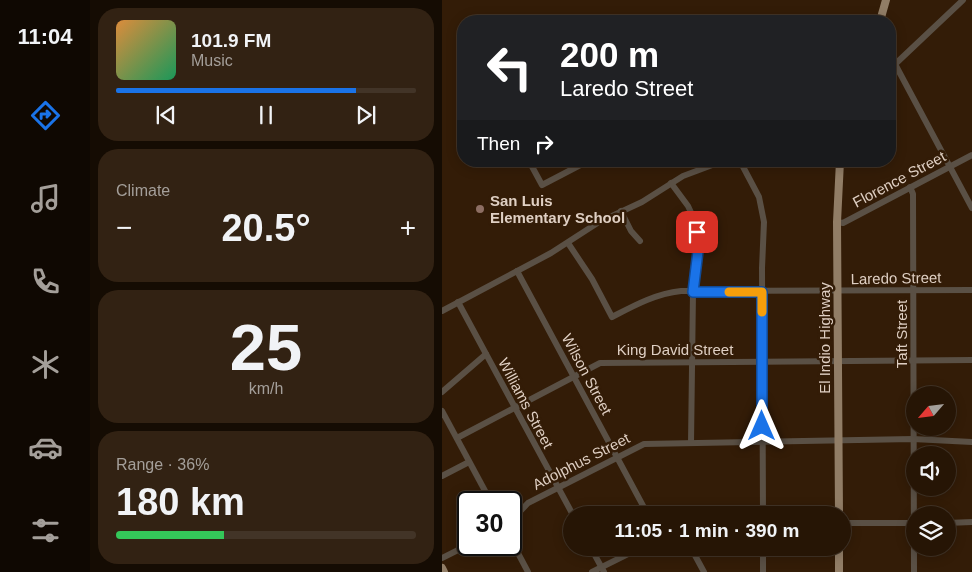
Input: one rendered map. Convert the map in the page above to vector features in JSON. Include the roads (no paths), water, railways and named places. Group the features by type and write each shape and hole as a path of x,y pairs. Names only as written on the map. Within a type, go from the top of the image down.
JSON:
{"main road":[{"path":"882,15 886,0"},
{"name":"El Indio Highway","path":"838,506 837,222 840,167"},
{"path":"838,572 839,556"},
{"path":"442,568 444,572"}],"street":[{"path":"896,62 963,0"},
{"path":"896,73 972,208"},
{"name":"Florence Street","path":"837,222 844,223 972,155"},
{"path":"532,167 542,185 576,167"},
{"path":"442,311 517,271 599,222 642,202 694,170 704,167"},
{"path":"743,167 759,197 765,234 762,292 763,506"},
{"path":"672,183 688,206 695,221 699,243 693,292 691,443"},
{"name":"Taft Street","path":"910,187 913,194 914,506"},
{"path":"621,211 631,231 640,241"},
{"name":"Laredo Street","path":"568,242 592,279 612,317 646,299 664,293 972,290"},
{"name":"Wilson Street","path":"517,271 643,506"},
{"name":"Williams Street","path":"458,302 568,506"},
{"path":"442,392 486,354"},
{"name":"King David Street","path":"456,438 574,376 600,364 610,362 972,360"},
{"path":"442,411 485,491"},
{"name":"Adolphus Street","path":"522,509 528,503 616,456 644,444 838,442 913,439 972,442"},
{"path":"442,476 469,462"},
{"path":"956,523 972,522"},
{"path":"851,523 906,523"},
{"path":"442,558 457,550"},
{"path":"520,556 528,572"},
{"path":"595,556 603,570"},
{"path":"592,572 603,570 627,556"},
{"path":"695,556 704,572"},
{"path":"763,556 763,572"},
{"name":"Taft Street","path":"914,556 914,572"}],"place":[{"name":"San Luis Elementary School","path":"480,209"}]}
